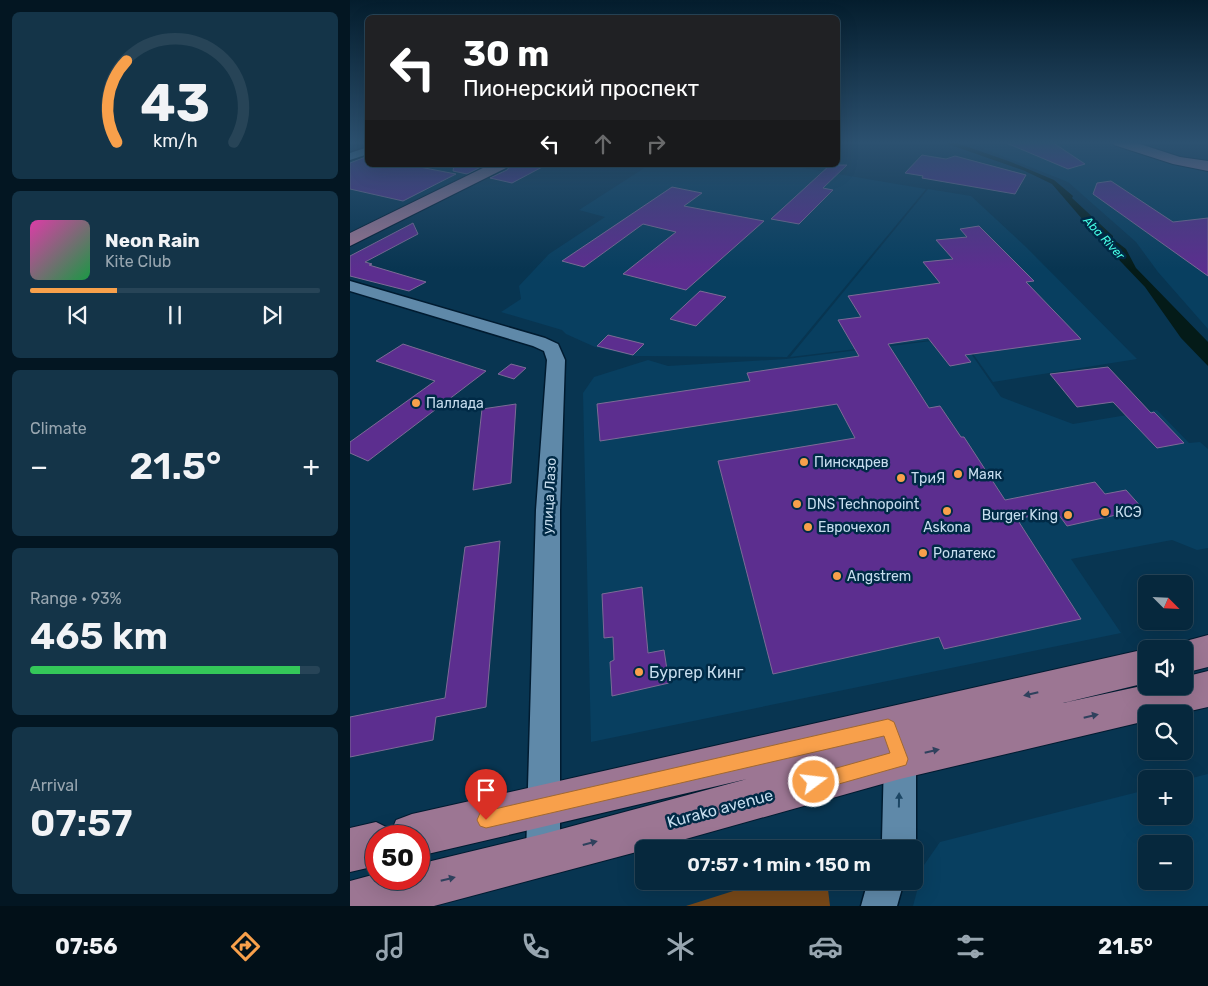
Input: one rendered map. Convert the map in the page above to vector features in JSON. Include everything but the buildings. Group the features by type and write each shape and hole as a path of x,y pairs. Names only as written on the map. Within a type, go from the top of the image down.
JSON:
{"main road":[{"path":"350,240 462,184"},
{"path":"1193,655 1208,651"},
{"name":"Kurako avenue","path":"350,904 542,856 894,743 1138,668"},
{"name":"Kurako avenue","path":"430,832 542,807 894,743 1208,689"},
{"path":"350,850 365,847"}],"street":[{"name":"улица Лазо","path":"350,286 540,342 552,348 556,360 548,510 542,856"},
{"path":"894,743 899,840"},
{"path":"879,906 883,890"}],"shaded area":[{"path":"619,184 898,184 926,189 787,357 634,356 595,347 566,334 562,330 501,312 521,299 519,286 549,254 605,217 579,210"},
{"path":"1071,184 1208,184 1208,329 1158,272 1136,242"},
{"path":"928,189 971,196 1026,247 1137,359 993,382 964,341 931,340 790,357"},
{"path":"931,341 963,342 1001,397 1073,424 1157,410 1189,443 1200,442 1208,449 1208,548 1197,550 1172,540 1071,559 1121,633 591,742 583,393 594,377 648,360 668,366 786,359"},
{"path":"1208,774 1208,906 913,906 917,890 923,890 924,865 940,842 1138,792 1138,825 1193,825 1193,778"},
{"path":"737,890 828,890 830,906 686,906"}],"water":[{"name":"Aba River","path":"1052,184 1059,184 1073,196 1072,198 1113,236 1113,239 1126,249 1136,268 1208,342 1208,366 1181,338 1145,287 1102,242"}],"place":[{"name":"Паллада","path":"416,403"},
{"name":"Пинскдрев","path":"804,462"},
{"name":"Маяк","path":"958,474"},
{"name":"ТриЯ","path":"901,478"},
{"name":"DNS Technopoint","path":"797,504"},
{"name":"Askona","path":"947,511"},
{"name":"КСЭ","path":"1105,512"},
{"name":"Burger King","path":"1068,515"},
{"name":"Еврочехол","path":"808,527"},
{"name":"Ролатекс","path":"923,553"},
{"name":"Angstrem","path":"837,576"},
{"name":"Бургер Кинг","path":"639,672"}],"route":[{"path":"486,820 888,727 900,759 814,782"}]}
